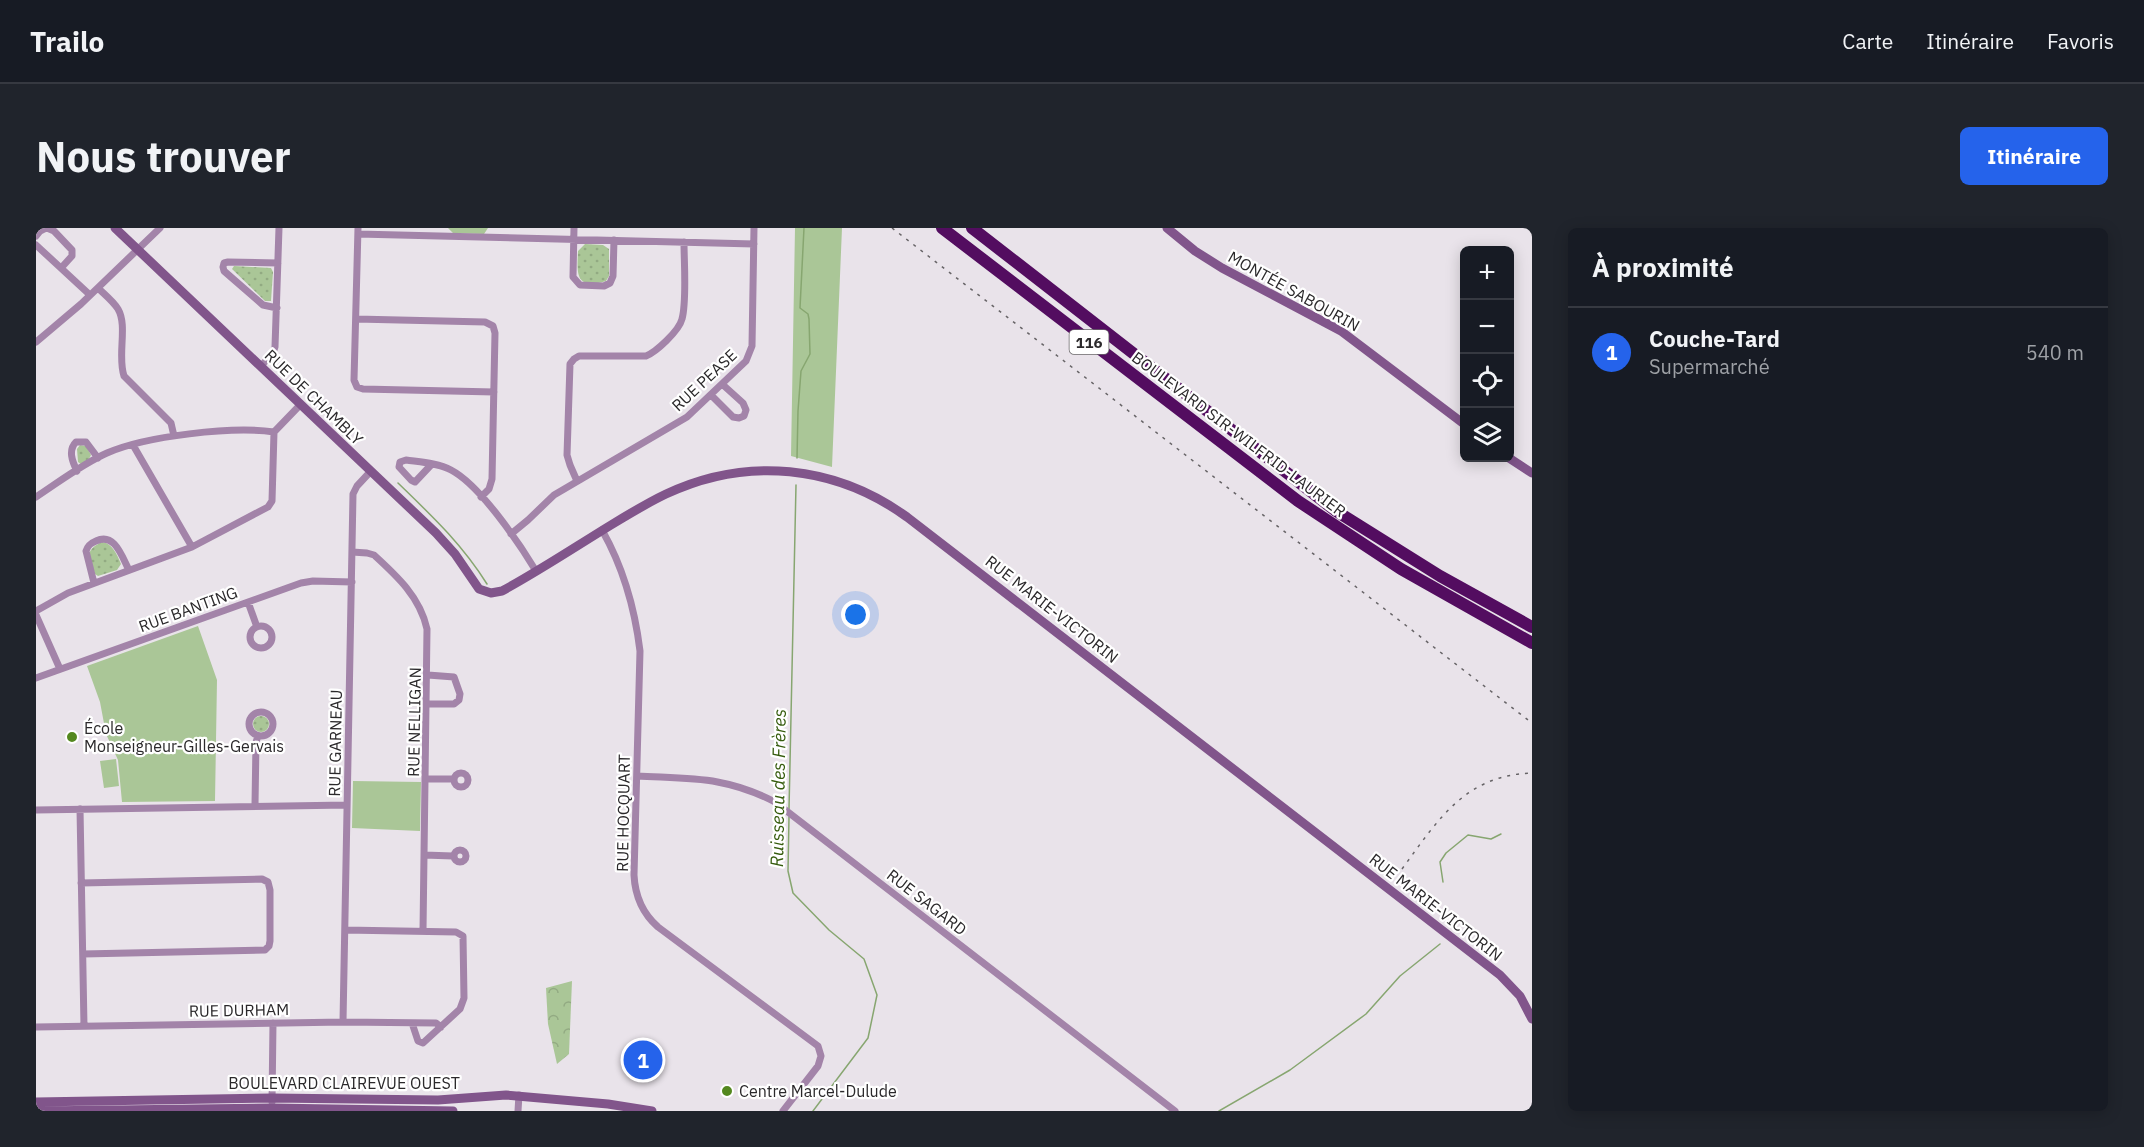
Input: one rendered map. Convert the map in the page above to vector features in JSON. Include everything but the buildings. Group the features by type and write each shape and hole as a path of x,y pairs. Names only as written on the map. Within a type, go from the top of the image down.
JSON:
{"highway":[{"name":"BOULEVARD SIR-WILFRID-LAURIER","path":"942,228 1298,501 1373,551 1532,643"},
{"name":"BOULEVARD SIR-WILFRID-LAURIER","path":"972,228 1336,511 1440,576 1532,627"},
{"path":"1462,604 1532,649"}],"street":[{"path":"36,236 40,230 46,228 54,231 72,250 72,256 62,267"},
{"name":"RUE DE CHAMBLY","path":"115,228 436,533 478,587 486,592"},
{"path":"36,342 98,288 160,228"},
{"path":"261,366 275,349 279,228"},
{"path":"444,228 444,237"},
{"path":"492,228 492,238"},
{"path":"574,228 574,280 582,286 609,284 613,278 614,240"},
{"name":"RUE PEASE","path":"511,534 534,515 548,499 684,419 744,363 751,351 754,228"},
{"name":"MONTÉE SABOURIN","path":"1167,228 1195,251 1222,268 1341,331 1460,421"},
{"path":"494,392 360,389 356,385 354,380 358,231 444,237 754,243"},
{"path":"577,481 567,455 570,364 579,356 646,356 675,331 682,318 684,243"},
{"path":"36,245 90,295"},
{"path":"277,308 263,305 224,271 223,267 224,263 228,262 278,263"},
{"path":"98,288 117,307 120,315 124,376 171,423 174,436"},
{"path":"356,319 489,323 495,331 492,482 481,497"},
{"path":"711,395 733,417 744,416 746,410 743,403 722,384"},
{"path":"60,669 36,613 64,594 192,546 269,506 272,499 274,432 301,405"},
{"path":"36,497 98,458 133,445 174,436 241,431 274,432"},
{"path":"77,471 71,452 76,442 86,442 98,458"},
{"path":"133,445 192,546"},
{"path":"1514,461 1532,472"},
{"path":"431,465 455,472 481,497 511,534 536,571"},
{"name":"RUE GARNEAU","path":"343,1022 354,492 371,471"},
{"name":"RUE MARIE-VICTORIN","path":"486,592 502,591 647,504 681,487 709,478 742,472 765,471 806,474 846,484 876,496 916,523 1500,975 1520,996 1532,1019"},
{"name":"RUE HOCQUART","path":"602,530 627,590 638,640 640,674 634,879 637,894 645,912 658,927 811,1039 819,1048 821,1056 818,1066 783,1111"},
{"path":"94,583 85,552 88,546 100,539 106,538 113,542 129,570"},
{"name":"RUE NELLIGAN","path":"352,552 374,555 413,596 423,614 427,628 428,704 423,931"},
{"name":"RUE BANTING","path":"36,678 305,582 352,582"},
{"path":"248,602 257,627"},
{"path":"428,675 454,677 460,697 454,704 428,704"},
{"path":"255,805 258,736"},
{"name":"RUE SAGARD","path":"637,776 705,779 727,783 775,802 1175,1111"},
{"path":"426,779 453,779"},
{"path":"36,810 255,805 347,806"},
{"path":"80,809 84,1026"},
{"path":"424,855 453,856"},
{"path":"81,884 264,879 270,885 268,948 83,954"},
{"path":"345,930 458,932 465,939 463,1003 458,1011 422,1043 418,1041 412,1023"},
{"name":"RUE DURHAM","path":"36,1027 343,1022 436,1023 441,1027"},
{"path":"272,1103 273,1023"},
{"path":"518,1111 519,1095"},
{"name":"BOULEVARD CLAIREVUE OUEST","path":"331,1106 519,1095 649,1111"},
{"name":"BOULEVARD CLAIREVUE OUEST","path":"36,1102 272,1103 453,1111"},
{"name":"BOULEVARD CLAIREVUE OUEST","path":"36,1111 272,1103"}],"green space":[{"path":"448,228 488,228 484,234 453,233"},
{"path":"795,228 842,228 832,467 791,456"},
{"path":"585,244 603,245 609,249 609,276 606,281 588,283 583,282 580,278 578,251"},
{"path":"234,266 271,268 273,272 271,301 265,301 232,269"},
{"path":"80,445 86,446 91,455 81,464 78,462 77,449"},
{"path":"102,542 111,547 121,564 117,570 98,576 95,574 90,559 90,552"},
{"path":"198,626 217,680 215,801 122,802 118,760 106,734 100,702 87,666"},
{"path":"261,716 269,724 261,732 253,724"},
{"path":"116,759 119,786 104,788 100,761"},
{"path":"353,781 421,782 420,831 352,828"},
{"path":"572,981 569,1054 557,1064 548,1024 546,988"}],"waterway":[{"name":"Ruisseau des Frères","path":"797,458 801,371 810,354 808,314 800,308 804,228"},
{"path":"398,483 456,543 487,584"},
{"name":"Ruisseau des Frères","path":"789,809 796,485"},
{"name":"Ruisseau des Frères","path":"789,817 788,871 793,893 829,930 864,959 877,995 868,1038 813,1111"},
{"path":"1443,882 1440,862 1446,853 1468,835 1491,839 1501,834"},
{"path":"1219,1111 1290,1070 1366,1014 1400,976 1440,944"}],"railway":[{"path":"892,228 1532,723"},
{"path":"1402,869 1441,818 1471,791 1488,782 1532,773"}],"place":[{"name":"École Monseigneur-Gilles-Gervais","path":"72,737"},
{"name":"Couche-Tard","path":"643,1060"},
{"name":"Centre Marcel-Dulude","path":"727,1091"}]}
